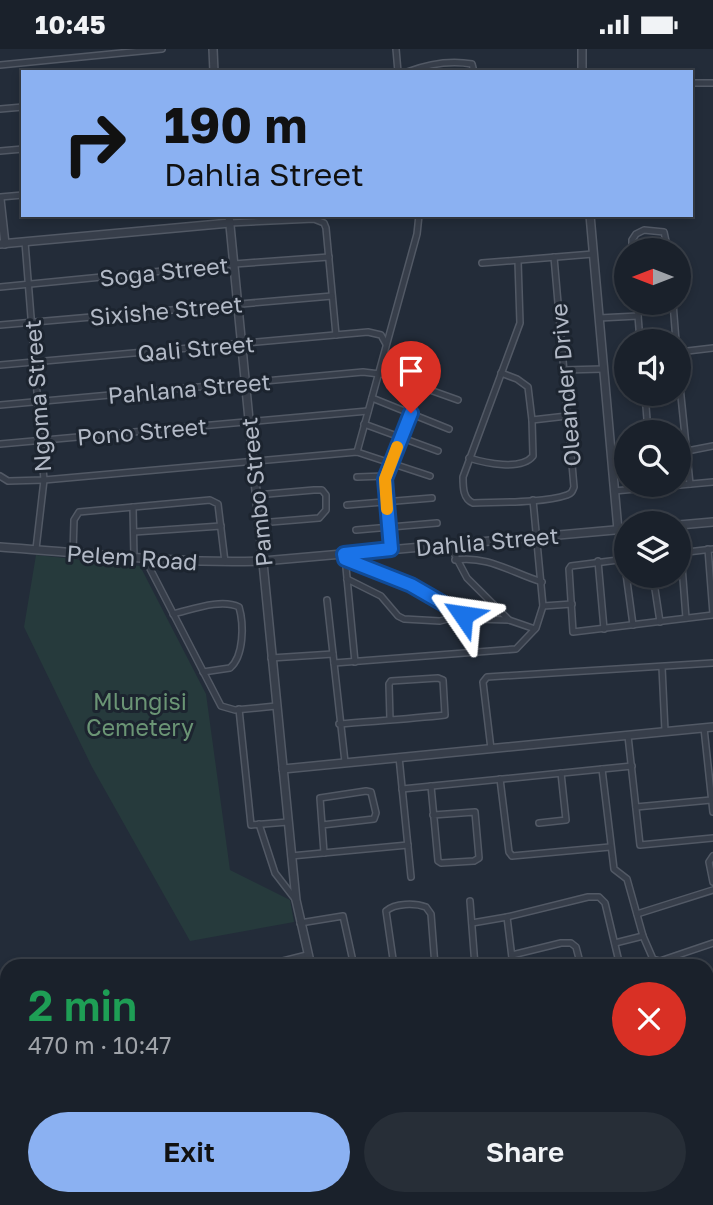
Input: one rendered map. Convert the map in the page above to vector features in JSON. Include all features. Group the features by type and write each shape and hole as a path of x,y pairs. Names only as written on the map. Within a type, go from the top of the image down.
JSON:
{"street":[{"path":"0,65 162,49"},
{"path":"213,49 214,70"},
{"path":"396,49 398,70"},
{"path":"582,49 582,70"},
{"path":"425,69 448,63 470,63 474,65 474,70"},
{"path":"693,83 713,83"},
{"path":"0,109 21,107"},
{"path":"0,151 21,149"},
{"path":"21,195 0,198 2,244 230,219 314,219 324,223 336,334"},
{"path":"357,452 417,235 419,217"},
{"path":"590,217 614,491"},
{"name":"Pambo Street","path":"230,219 291,856 296,900 308,959"},
{"path":"633,238 639,231 659,230 666,238"},
{"name":"Ngoma Street","path":"25,242 44,479 36,549"},
{"path":"482,263 593,254"},
{"name":"Soga Street","path":"0,286 329,257"},
{"name":"Oleander Drive","path":"519,261 521,318 468,458 463,485 466,498 470,502 533,500 566,495 573,491 554,257"},
{"name":"Sixishe Street","path":"0,325 332,296"},
{"path":"599,318 638,316 639,329"},
{"name":"Qali Street","path":"0,365 336,334 376,333 384,337 386,344"},
{"path":"691,351 713,348"},
{"path":"391,549 386,476 411,413 425,367"},
{"path":"564,370 603,369"},
{"name":"Pahlana Street","path":"0,405 363,372 378,373 420,385 458,400"},
{"path":"468,458 496,465 528,461 533,456 528,387 501,373"},
{"path":"372,398 449,429"},
{"name":"Pono Street","path":"0,444 368,411"},
{"path":"532,420 568,417"},
{"path":"364,424 438,451"},
{"path":"691,450 713,446"},
{"path":"0,476 8,481 44,479 357,452 430,476"},
{"path":"357,477 386,476"},
{"path":"691,484 713,482"},
{"path":"256,495 318,490 326,495 326,510 319,518 259,523"},
{"path":"347,505 432,498"},
{"path":"73,553 74,520 77,514 213,500 218,504 225,562"},
{"path":"334,663 514,650 535,629 543,606 533,500"},
{"path":"133,507 134,558"},
{"path":"691,524 713,521"},
{"path":"356,530 437,523"},
{"path":"134,532 221,526"},
{"name":"Dahlia Street","path":"263,561 614,531"},
{"path":"449,544 473,585 509,620"},
{"name":"Pelem Road","path":"0,547 145,559 263,561"},
{"path":"614,560 570,567 573,632 713,614 710,549 691,552"},
{"path":"355,661 345,556 411,585 463,615 475,619 509,620 535,629"},
{"path":"456,560 470,558 491,561 542,582"},
{"path":"145,559 221,706 227,709 276,706"},
{"path":"598,561 604,629"},
{"path":"347,579 381,596 404,619 440,621 463,615"},
{"path":"629,588 633,625"},
{"path":"655,588 660,622"},
{"path":"683,588 686,618"},
{"path":"327,600 345,762"},
{"path":"173,614 212,606 231,604 239,607 241,621 237,660 228,669 203,672"},
{"path":"543,606 572,604"},
{"path":"271,659 333,654"},
{"path":"491,749 483,682 486,677 713,663"},
{"path":"662,667 665,731"},
{"path":"339,724 390,720 445,715 443,680 391,681 390,720"},
{"path":"239,709 251,825 288,822"},
{"path":"283,769 709,727 713,813"},
{"path":"628,736 642,846 713,838"},
{"path":"399,757 411,877"},
{"path":"402,789 632,766"},
{"path":"602,769 614,869 627,879 643,936 654,959"},
{"path":"539,823 566,820 561,773"},
{"path":"500,779 509,852 512,856 610,847"},
{"path":"431,786 433,815 439,863 474,861 479,858 475,813 433,815"},
{"path":"322,825 374,819 376,813 372,792 321,797 319,800 324,853"},
{"path":"636,807 711,800"},
{"path":"259,824 275,873 296,900"},
{"path":"291,856 408,845"},
{"path":"713,856 709,862 713,882"},
{"path":"637,914 713,890"},
{"path":"472,923 507,918 588,897 599,897 605,903 618,959"},
{"path":"470,901 475,959"},
{"path":"393,959 386,911 390,907 415,904 426,907 431,914 434,959"},
{"path":"300,923 343,916 352,959"},
{"path":"507,918 512,959"},
{"path":"615,943 643,936"},
{"path":"512,955 567,942 576,947 579,959"},
{"path":"663,959 713,943"},
{"path":"293,959 307,955"}],"green space":[{"name":"Mlungisi Cemetery","path":"36,555 140,566 206,694 230,870 290,900 294,922 190,941 92,767 24,627"}],"slow traffic":[{"path":"387,509 385,479 397,447"}],"route":[{"path":"411,413 385,479 391,549 344,554 345,559 411,585 463,615"}]}
